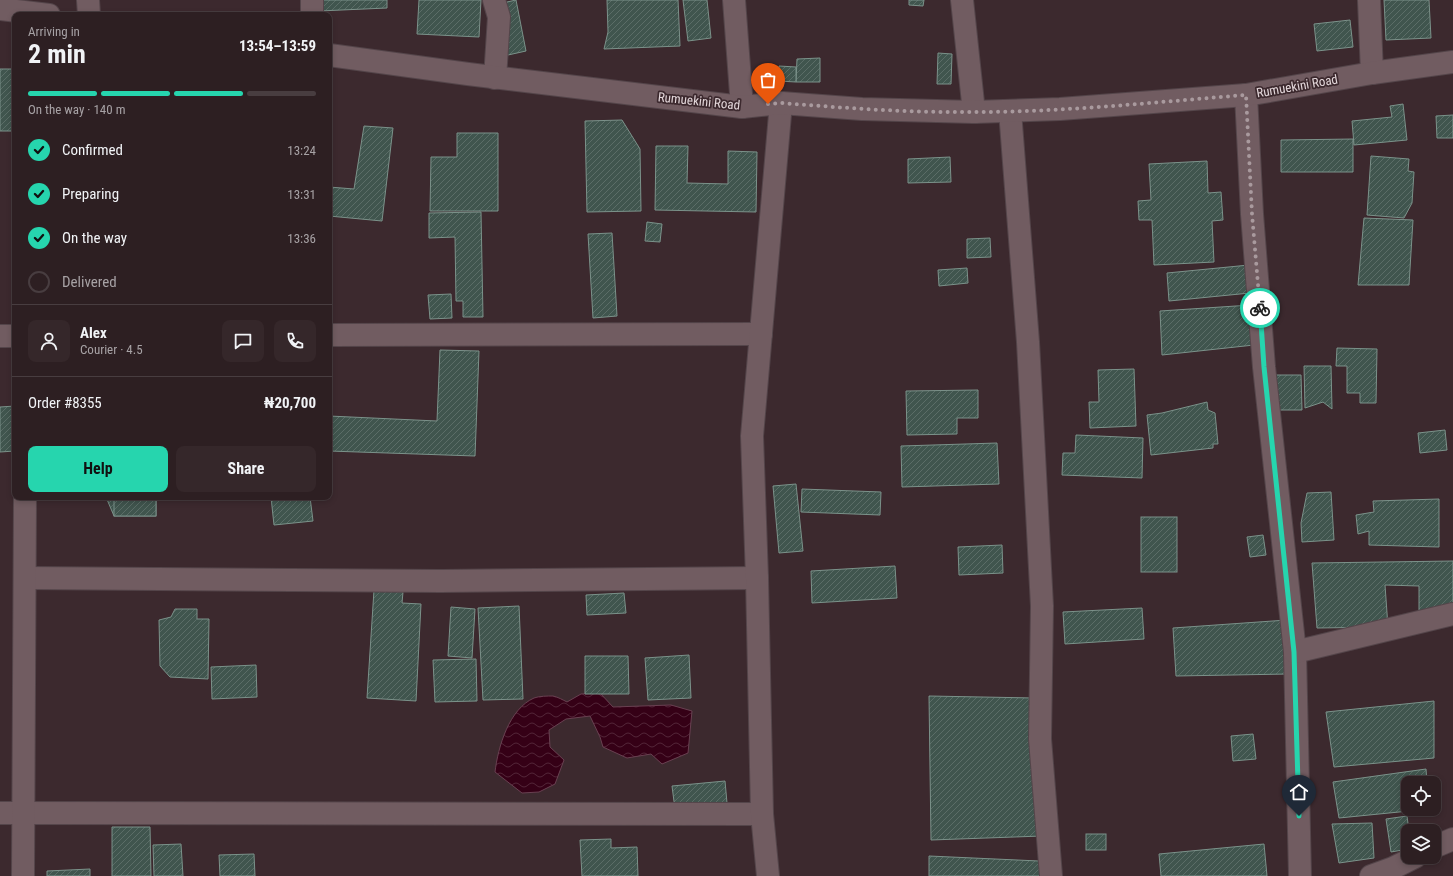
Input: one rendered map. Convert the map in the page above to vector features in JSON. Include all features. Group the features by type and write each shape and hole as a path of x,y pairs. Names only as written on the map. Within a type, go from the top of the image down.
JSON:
{"street":[{"path":"88,0 89,12"},
{"path":"312,0 312,12"},
{"path":"494,0 499,17 495,78"},
{"path":"734,0 742,106"},
{"path":"962,0 974,112"},
{"path":"1369,0 1372,73"},
{"path":"0,9 21,12"},
{"name":"Rumuekini Road","path":"332,55 495,78 742,106 781,103 862,109 974,112 1060,109 1246,95 1372,73 1453,62"},
{"path":"1246,95 1252,214 1264,367 1294,652 1300,876"},
{"path":"768,876 762,814 757,578 752,436 781,103"},
{"path":"1010,111 1028,342 1042,598 1040,739 1051,876"},
{"path":"332,335 761,334"},
{"path":"0,336 12,336"},
{"path":"23,876 25,500"},
{"path":"25,578 441,581 757,578"},
{"path":"1294,652 1453,614"},
{"path":"0,813 762,814"},
{"path":"1441,844 1453,839"},
{"path":"1371,876 1401,864"}],"water":[{"path":"600,693 613,707 671,705 692,711 688,753 662,764 651,754 627,758 603,747 590,716 566,719 549,730 550,747 564,760 555,784 539,792 522,793 495,772 499,751 506,730 511,720 525,703 541,696 553,696 567,702 581,694"}],"building":[{"path":"319,0 387,0 387,8 319,11"},
{"path":"419,0 481,0 479,37 417,34"},
{"path":"516,0 526,51 499,57 489,6"},
{"path":"607,0 678,0 680,46 604,49 608,32"},
{"path":"683,0 707,0 711,38 688,41"},
{"path":"909,0 924,0 923,6 909,5"},
{"path":"1384,0 1429,0 1431,38 1386,40"},
{"path":"1350,20 1353,47 1317,51 1314,24"},
{"path":"938,53 952,54 951,84 937,84"},
{"path":"820,58 820,82 796,82 797,59"},
{"path":"779,66 796,67 796,82 778,81"},
{"path":"0,69 12,69 12,131 0,131"},
{"path":"1403,104 1407,140 1354,145 1352,121 1392,117 1390,106"},
{"path":"1453,115 1453,138 1437,138 1436,116"},
{"path":"622,120 640,149 641,211 587,212 585,121"},
{"path":"364,126 393,128 382,221 332,216 332,187 354,189"},
{"path":"457,133 498,133 498,211 430,211 431,157 457,157"},
{"path":"1353,139 1353,172 1281,172 1281,140"},
{"path":"656,146 688,146 687,183 728,184 728,151 757,152 756,212 655,210"},
{"path":"1371,156 1409,159 1408,171 1414,172 1412,203 1404,218 1367,215"},
{"path":"950,157 951,182 908,183 908,159"},
{"path":"1207,161 1208,193 1221,192 1223,220 1212,221 1214,262 1154,265 1152,220 1139,220 1138,201 1151,200 1149,164"},
{"path":"481,212 483,317 463,317 463,301 456,301 455,237 429,238 429,213"},
{"path":"1364,218 1413,220 1409,285 1358,285"},
{"path":"647,222 662,224 660,242 645,241"},
{"path":"612,233 617,316 593,318 588,234"},
{"path":"990,238 991,257 967,258 967,239"},
{"path":"1249,265 1250,293 1169,301 1167,273"},
{"path":"967,268 968,283 939,286 938,270"},
{"path":"451,294 452,318 430,319 428,295"},
{"path":"1251,305 1254,345 1162,355 1160,311"},
{"path":"1337,348 1377,349 1376,403 1360,403 1360,393 1347,393 1347,366 1336,366"},
{"path":"440,350 479,351 475,456 332,451 332,416 437,421"},
{"path":"1304,366 1331,366 1332,409 1323,402 1305,408"},
{"path":"1134,369 1136,426 1090,428 1089,402 1099,402 1098,370"},
{"path":"1274,375 1301,375 1302,410 1275,410"},
{"path":"978,390 978,418 957,418 957,434 907,435 906,391"},
{"path":"1207,402 1208,410 1215,413 1218,444 1213,444 1213,448 1151,455 1147,415 1162,413"},
{"path":"12,406 12,451 0,452 0,407"},
{"path":"1445,430 1447,450 1420,453 1418,433"},
{"path":"1076,435 1143,438 1142,478 1062,475 1063,453 1075,453"},
{"path":"997,443 999,484 902,487 901,446"},
{"path":"796,484 803,551 779,553 773,486"},
{"path":"802,489 881,492 880,515 801,512"},
{"path":"1331,492 1334,540 1302,542 1301,523 1307,493"},
{"path":"1439,499 1439,547 1369,545 1369,531 1358,534 1356,515 1374,512 1373,501"},
{"path":"107,500 156,500 156,516 114,516"},
{"path":"114,500 156,500 156,516 114,516"},
{"path":"271,500 310,500 313,521 274,525"},
{"path":"1141,517 1177,517 1177,572 1141,572"},
{"path":"1263,535 1266,555 1250,557 1247,537"},
{"path":"1002,545 1003,573 959,575 958,547"},
{"path":"1453,561 1453,612 1419,613 1419,586 1385,585 1388,627 1317,628 1312,563"},
{"path":"895,566 897,598 812,603 811,571"},
{"path":"374,590 403,592 402,603 421,604 416,701 367,698"},
{"path":"624,593 626,613 587,615 586,595"},
{"path":"519,606 523,699 483,700 478,608"},
{"path":"451,607 475,609 472,658 448,656"},
{"path":"1142,608 1144,639 1065,644 1063,612"},
{"path":"175,609 197,609 197,619 209,619 208,679 170,677 160,666 159,620 171,617"},
{"path":"1287,620 1289,674 1176,676 1173,628"},
{"path":"689,655 691,698 648,700 645,658"},
{"path":"585,656 628,656 629,694 585,694"},
{"path":"476,659 477,701 435,702 433,660"},
{"path":"256,665 257,697 212,699 211,667"},
{"path":"929,696 1034,698 1042,836 931,840"},
{"path":"1434,701 1434,758 1334,767 1326,712"},
{"path":"1253,734 1256,759 1233,761 1231,736"},
{"path":"1426,769 1426,776 1401,776 1401,812 1339,818 1333,782"},
{"path":"725,781 727,803 675,809 672,786"},
{"path":"1407,816 1408,824 1401,824 1401,850 1391,852 1386,819"},
{"path":"1372,823 1374,858 1339,863 1332,824"},
{"path":"112,827 150,827 151,876 112,876"},
{"path":"1086,834 1106,834 1106,850 1086,850"},
{"path":"611,839 611,848 637,847 638,876 582,876 580,840"},
{"path":"181,844 183,876 154,876 153,845"},
{"path":"1264,844 1267,876 1161,876 1159,854"},
{"path":"254,854 255,876 220,876 219,855"},
{"path":"929,856 1039,861 1040,876 929,876"},
{"path":"90,869 90,876 47,876 47,871"}],"way so far":[{"path":"768,104 781,103 862,109 974,112 1060,109 1246,95 1252,214 1260,308"}],"route":[{"path":"1260,308 1264,367 1294,652 1299,816"}]}
